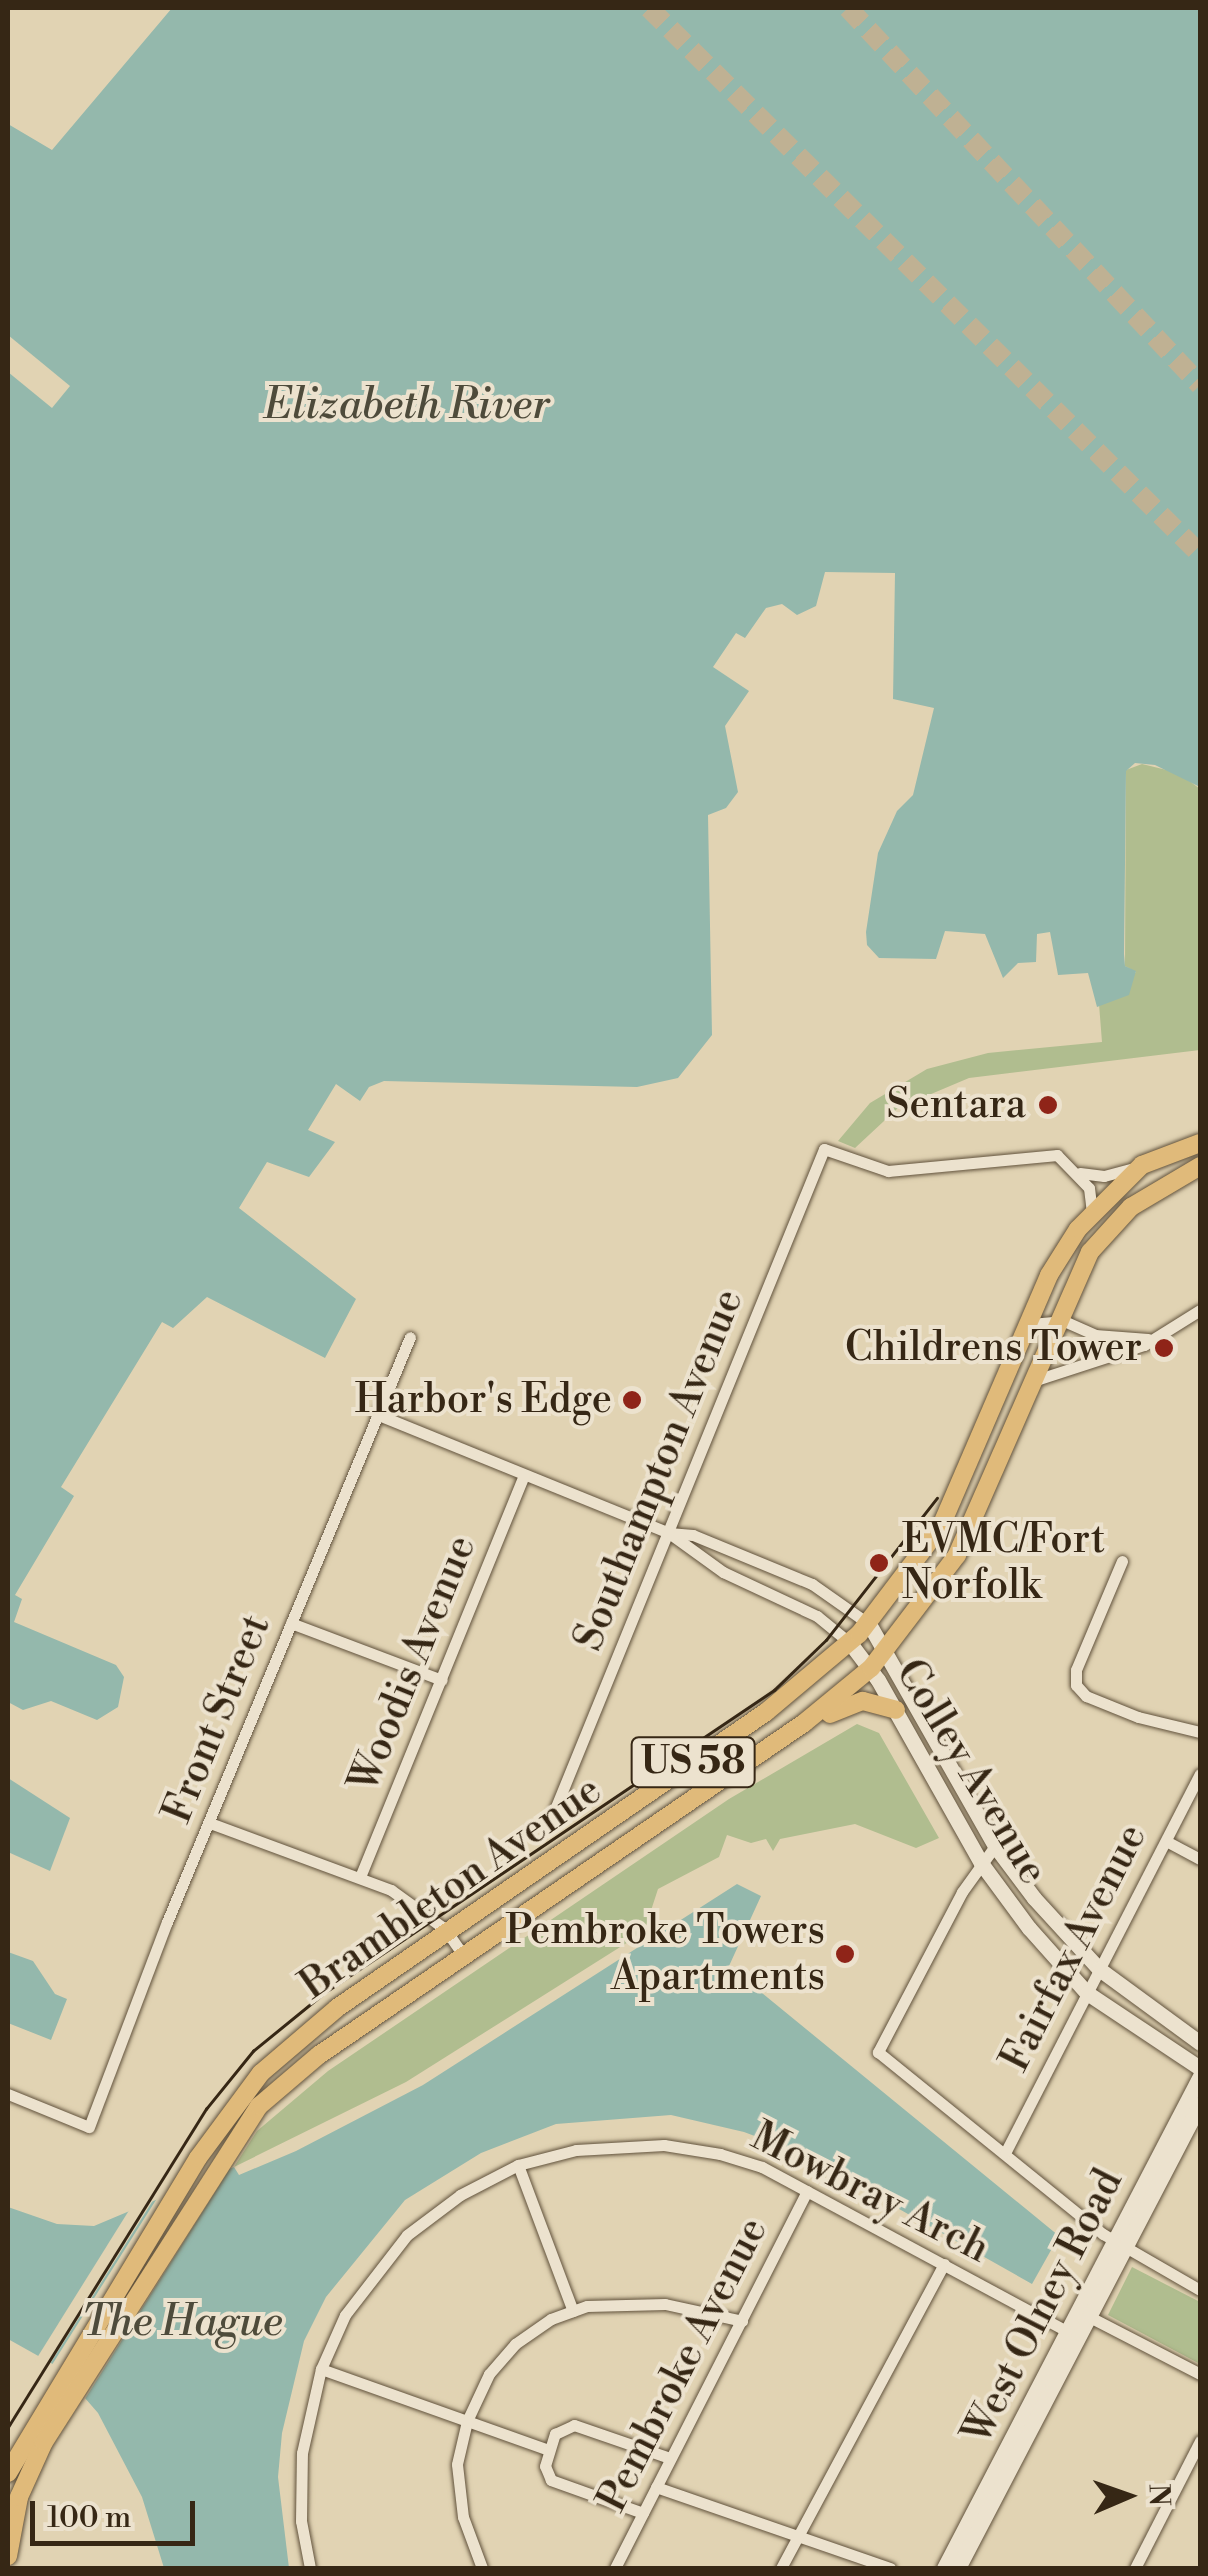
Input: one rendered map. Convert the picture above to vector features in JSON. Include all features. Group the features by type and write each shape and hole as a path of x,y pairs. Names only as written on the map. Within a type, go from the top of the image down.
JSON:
{"main road":[{"path":"1142,1166 1200,1132"},
{"name":"Brambleton Avenue","path":"42,2426 227,2116 261,2072 317,2023 766,1712 869,1624 940,1526 1056,1262 1092,1212 1142,1166 1200,1143"},
{"name":"Brambleton Avenue","path":"42,2426 244,2126 303,2066 772,1745 886,1652 957,1555 1076,1276 1115,1222 1157,1188 1200,1166"},
{"name":"Colley Avenue","path":"869,1624 996,1846 1099,1970 1200,2043"},
{"name":"Colley Avenue","path":"850,1643 871,1668 896,1710 981,1864 1087,1993 1200,2068"},
{"path":"772,1745 858,1702 896,1710"},
{"name":"West Olney Road","path":"944,2568 1084,2314 1200,2076"},
{"name":"West Olney Road","path":"1119,2245 1200,2104"},
{"name":"West Olney Road","path":"958,2568 1073,2335"},
{"name":"US 58","path":"8,2473 42,2426"},
{"name":"US 58","path":"8,2556 42,2426"}],"street":[{"name":"Southampton Avenue","path":"553,1814 830,1151 888,1171 1057,1155 1080,1173"},
{"path":"1092,1212 1080,1173 1114,1175 1142,1166"},
{"path":"1028,1386 1046,1371 1113,1356 1153,1339 1200,1310"},
{"path":"1022,1337 1055,1321 1118,1340 1153,1339"},
{"name":"Front Street","path":"8,2094 89,2127 410,1337"},
{"name":"Colley Avenue","path":"376,1414 669,1533 723,1572 817,1616 850,1643"},
{"name":"Woodis Avenue","path":"360,1877 524,1474"},
{"name":"Colley Avenue","path":"669,1533 693,1535 812,1584 869,1624"},
{"path":"1122,1561 1076,1670 1076,1685 1086,1696 1138,1717 1200,1732"},
{"path":"291,1623 442,1680"},
{"name":"Fairfax Avenue","path":"1004,2153 1200,1774"},
{"path":"210,1823 400,1894 447,1932 464,1956"},
{"path":"1166,1841 1200,1859"},
{"path":"996,1846 981,1864 878,2052 1119,2245 1200,2290"},
{"name":"Mowbray Arch","path":"310,2568 302,2521 302,2453 321,2369 345,2315 407,2235 460,2195 518,2165 576,2150 664,2145 762,2167 1073,2335"},
{"path":"518,2165 573,2311"},
{"name":"Pembroke Avenue","path":"615,2568 807,2191"},
{"path":"782,2568 944,2264"},
{"path":"482,2568 464,2517 457,2464 467,2421 489,2374 515,2344 573,2311 665,2304 742,2321"},
{"path":"1084,2314 1200,2374"},
{"path":"321,2369 548,2450"},
{"path":"643,2513 551,2480 548,2450 555,2434 574,2425 670,2458"},
{"path":"1134,2568 1200,2441"},
{"path":"656,2487 890,2568"}],"green space":[{"path":"1142,764 1179,773 1200,789 1200,1050 969,1078 898,1108 855,1148 838,1141 870,1103 927,1069 988,1053 1102,1042 1099,1004 1136,972 1125,966 1126,770"},
{"path":"857,1724 879,1733 939,1838 916,1848 855,1824 780,1839 773,1851 766,1839 751,1843 727,1835 719,1857 658,1889 644,1932 406,2082 234,2167 257,2131 328,2071 729,1799"},
{"path":"1132,2267 1200,2302 1200,2364 1108,2315"}],"water":[{"name":"Elizabeth River","path":"172,8 1200,8 1200,787 1155,765 1135,763 1126,771 1124,954 1125,966 1136,971 1129,995 1097,1007 1088,973 1058,975 1050,932 1037,934 1036,962 1018,963 1003,978 985,934 945,931 936,959 879,958 867,945 866,932 878,853 897,811 913,795 934,708 893,699 895,573 825,572 816,606 797,615 782,604 766,608 745,638 736,633 713,667 749,691 725,726 738,792 726,808 708,815 712,1035 678,1078 637,1087 384,1081 369,1087 360,1101 336,1084 308,1130 335,1142 309,1177 267,1162 239,1208 356,1299 325,1358 207,1297 173,1328 162,1322 61,1487 74,1496 15,1595 22,1599 14,1622 116,1665 124,1677 118,1707 97,1720 51,1701 23,1710 8,1702 8,124 52,150"},
{"path":"8,1778 70,1818 50,1871 8,1852"},
{"name":"The Hague","path":"737,1884 761,1896 729,1966 1059,2236 1032,2284 798,2152 744,2132 671,2115 556,2124 481,2153 405,2200 326,2297 304,2341 282,2433 278,2477 289,2568 164,2568 142,2497 98,2413 58,2367 8,2339 8,2207 57,2224 94,2226 234,2167 239,2175 296,2151 423,2085"},
{"path":"8,1952 33,1961 55,1994 67,1999 51,2040 8,2023"}],"pier":[{"path":"8,335 70,386 52,408 8,372"},
{"path":"234,2162 83,2402 50,2368 161,2192"},
{"path":"157,2194 48,2367 35,2361 133,2204"}],"tunnel":[{"path":"649,8 1200,554"},
{"path":"848,8 1200,385"}],"tram line":[{"path":"8,2427 206,2109 253,2051 324,1993 774,1690 826,1640 937,1498"}],"place":[{"name":"Sentara","path":"1048,1105"},
{"name":"Childrens Tower","path":"1164,1348"},
{"name":"Harbor's Edge","path":"632,1400"},
{"name":"EVMC/Fort Norfolk","path":"879,1563"},
{"name":"Pembroke Towers Apartments","path":"845,1954"}]}
